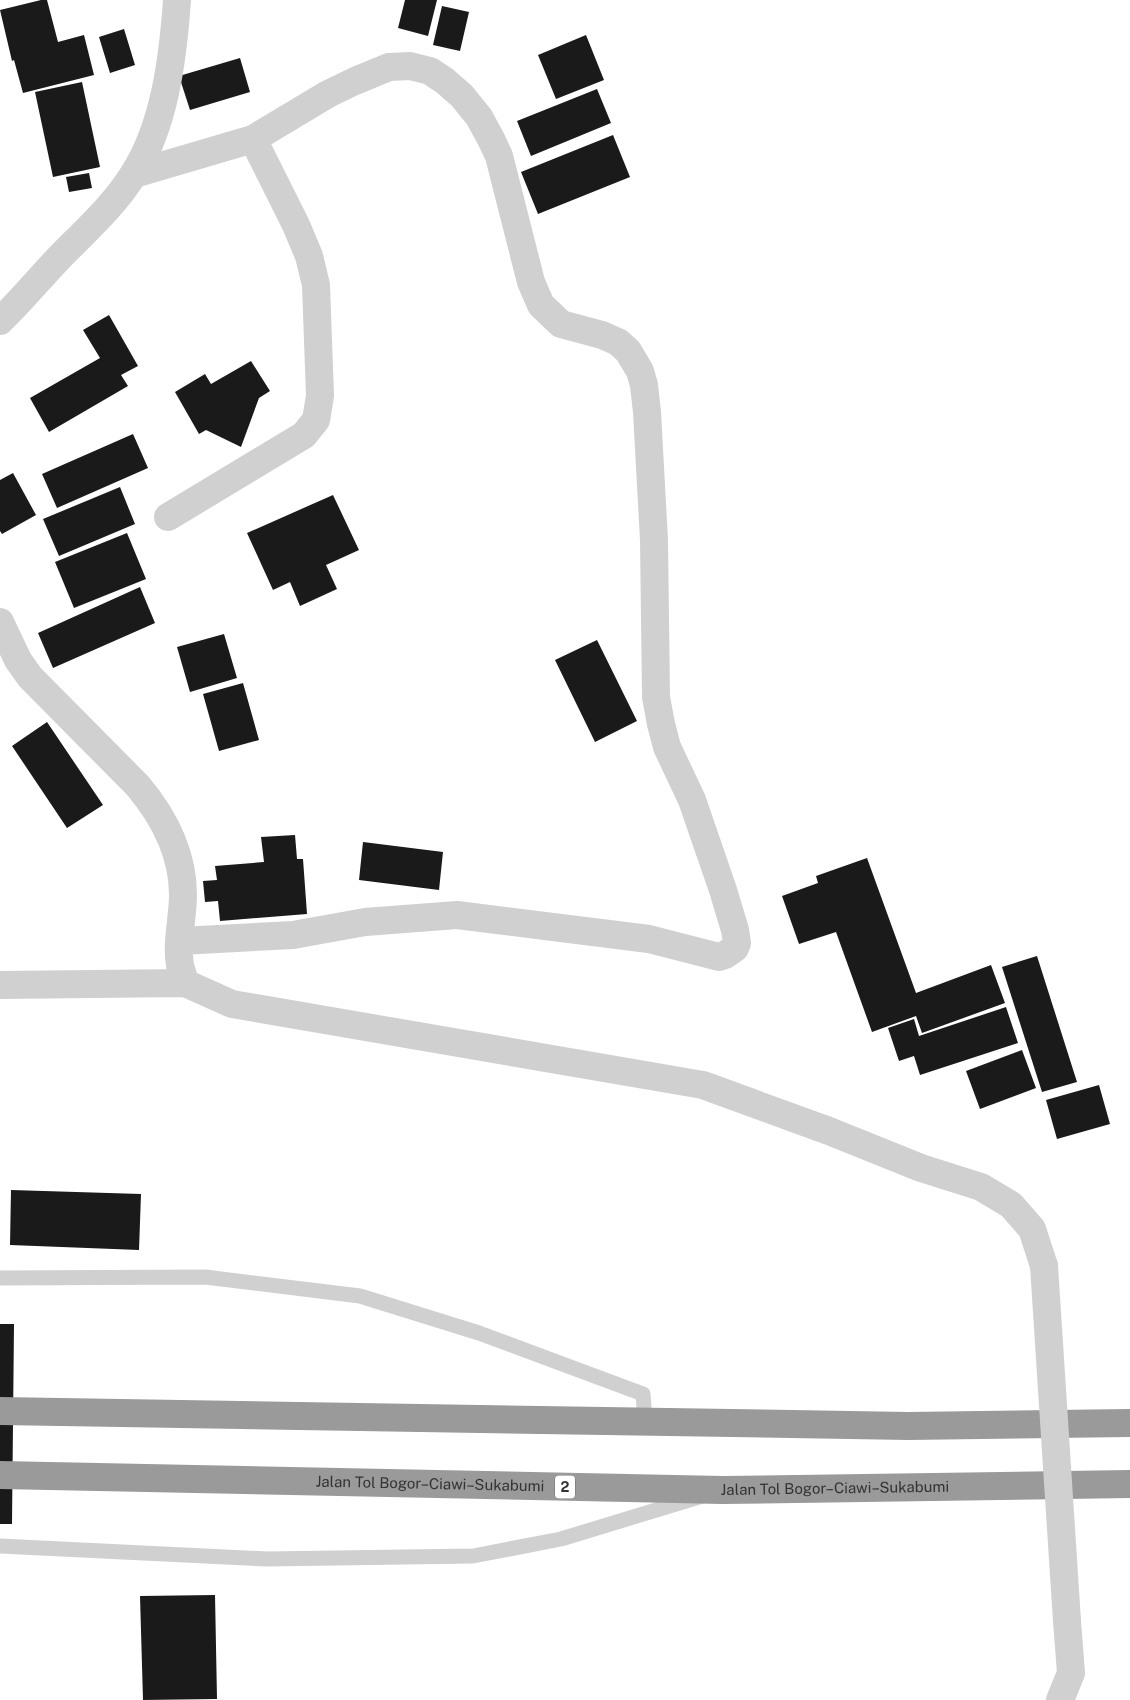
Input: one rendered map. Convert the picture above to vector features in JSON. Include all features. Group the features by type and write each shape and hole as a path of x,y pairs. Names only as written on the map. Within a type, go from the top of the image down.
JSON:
{"highway":[{"path":"0,1411 908,1426 1130,1423"},
{"name":"Jalan Tol Bogor–Ciawi–Sukabumi","path":"0,1475 722,1490 1130,1484"}],"street":[{"path":"0,321 110,205 134,174 160,115 170,63 177,0"},
{"path":"134,174 253,139 328,94 374,72 389,68 410,66 430,71 462,96 479,118 499,156 531,282 541,305 562,324 602,335 618,342 635,360 644,385 654,540 656,697 667,747 692,800 724,890 737,944 730,952 719,957 649,939 457,915 365,922 293,935 180,942"},
{"path":"168,517 304,436 316,420 320,396 316,285 309,256 296,225 253,139"},
{"path":"0,622 18,660 30,677 138,786 155,809 168,832 176,853 183,894 180,964 186,983"},
{"path":"0,985 186,983 232,1004 703,1085 829,1131 921,1168 981,1188 1011,1205 1032,1229 1044,1266 1071,1673 1060,1700"}],"lane":[{"path":"0,1278 205,1277 360,1296 479,1333 643,1394 645,1421"},
{"path":"0,1546 268,1559 473,1556 561,1539 722,1490"}],"building":[{"path":"47,0 58,42 84,35 94,75 23,93 14,60 12,61 0,10"},
{"path":"405,0 437,0 428,36 398,28"},
{"path":"442,6 469,12 460,51 433,45"},
{"path":"124,29 135,65 110,73 99,37"},
{"path":"586,35 604,80 556,99 538,55"},
{"path":"240,58 250,92 190,110 179,76"},
{"path":"82,82 100,167 53,177 35,92"},
{"path":"597,89 611,123 531,156 517,121"},
{"path":"613,135 630,177 538,214 521,172"},
{"path":"89,173 92,188 69,192 66,177"},
{"path":"109,315 138,366 121,375 128,386 49,432 30,398 100,358 83,330"},
{"path":"251,361 270,391 259,398 241,447 206,430 199,434 175,392 205,374 211,384"},
{"path":"133,434 148,468 57,508 42,474"},
{"path":"13,473 36,515 2,534 0,531 0,480"},
{"path":"120,487 135,524 59,556 43,519"},
{"path":"333,495 359,550 326,565 337,589 300,606 290,582 273,590 247,533"},
{"path":"127,533 146,579 74,608 55,562"},
{"path":"140,587 155,623 53,668 38,633"},
{"path":"224,634 237,678 190,692 177,647"},
{"path":"597,640 637,721 595,742 555,660"},
{"path":"243,683 259,740 219,751 203,694"},
{"path":"47,722 103,805 67,828 12,746"},
{"path":"295,835 297,859 303,859 307,914 220,921 218,901 205,902 203,881 217,880 215,866 264,862 261,837"},
{"path":"363,842 443,852 439,890 359,880"},
{"path":"867,858 916,993 991,965 1005,1003 922,1033 916,1016 872,1032 836,932 799,944 782,896 818,883 816,876"},
{"path":"1037,956 1077,1082 1042,1092 1002,967"},
{"path":"1006,1007 1018,1043 920,1075 914,1056 899,1061 888,1028 914,1019 919,1036"},
{"path":"1022,1050 1036,1088 980,1109 966,1071"},
{"path":"1099,1085 1110,1124 1057,1139 1046,1100"},
{"path":"11,1190 141,1194 139,1250 10,1245"},
{"path":"0,1324 14,1324 12,1524 0,1524"},
{"path":"215,1595 217,1699 143,1700 140,1596"}]}
